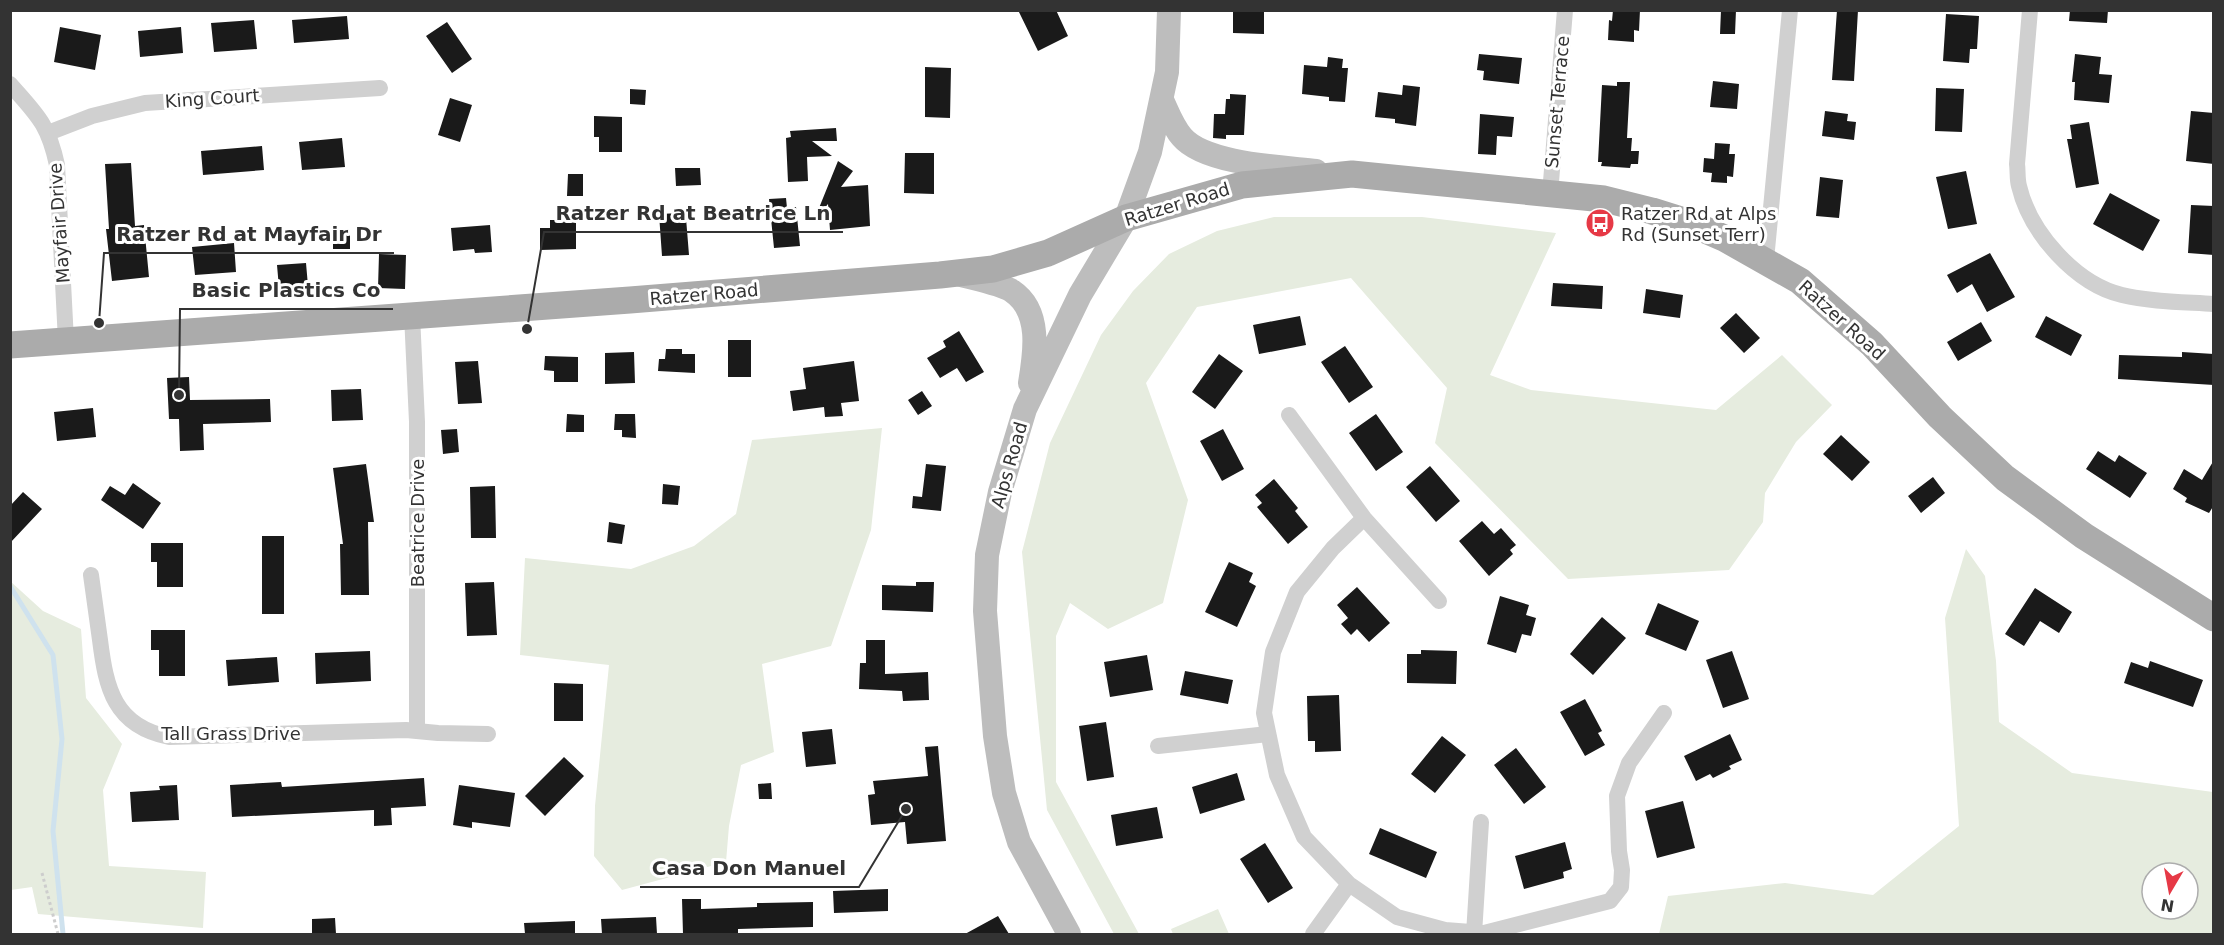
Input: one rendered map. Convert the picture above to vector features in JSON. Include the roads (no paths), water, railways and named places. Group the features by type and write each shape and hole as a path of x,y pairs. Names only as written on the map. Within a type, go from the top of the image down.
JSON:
{"main road":[{"name":"Alps Road","path":"1069,934 1020,842 1012,822 999,767 985,611 987,555 1000,492 1025,409 1080,295 1126,218 1150,152 1167,72 1168,10"},
{"path":"1162,100 1183,139 1201,151 1250,164 1352,174"},
{"name":"Ratzer Road","path":"10,345 620,301 993,269 1048,253 1126,218 1242,185 1352,174 1604,200 1652,211 1714,234 1800,280 1872,344 1947,424 2013,485 2084,536 2214,618"},
{"path":"956,273 1011,290 1027,305 1034,329 1035,355 1025,409"}],"street":[{"name":"Sunset Terrace","path":"1550,194 1565,10"},
{"path":"1766,260 1790,10"},
{"path":"2030,10 2017,164 2019,186 2034,220 2048,243 2066,263 2085,278 2106,290 2145,299 2214,304"},
{"name":"Mayfair Drive","path":"10,84 34,108 48,133 57,165 66,341"},
{"name":"King Court","path":"48,133 92,116 145,103 380,88"},
{"name":"Beatrice Drive","path":"412,315 417,422 417,731"},
{"path":"1289,415 1364,518 1439,601"},
{"path":"1364,518 1333,548 1298,592 1273,652 1264,713 1277,775 1304,837 1349,884 1397,916 1445,930 1474,934 1610,901 1621,887 1617,796 1629,763 1664,713"},
{"name":"Tall Grass Drive","path":"91,575 105,676 115,700 125,715 138,726 153,734 169,737 417,731 488,734"},
{"path":"1158,746 1268,734"},
{"path":"1474,934 1481,822"},
{"path":"1313,934 1349,884"}],"waterway":[{"path":"10,586 53,655 62,739 53,831 63,934"}],"place":[{"name":"Ratzer Rd at Alps Rd (Sunset Terr)","path":"1600,223"},
{"name":"Ratzer Rd at Mayfair Dr","path":"99,323"},
{"name":"Ratzer Rd at Beatrice Ln","path":"527,329"},
{"name":"Basic Plastics Co","path":"179,395"},
{"name":"Casa Don Manuel","path":"906,809"}]}
